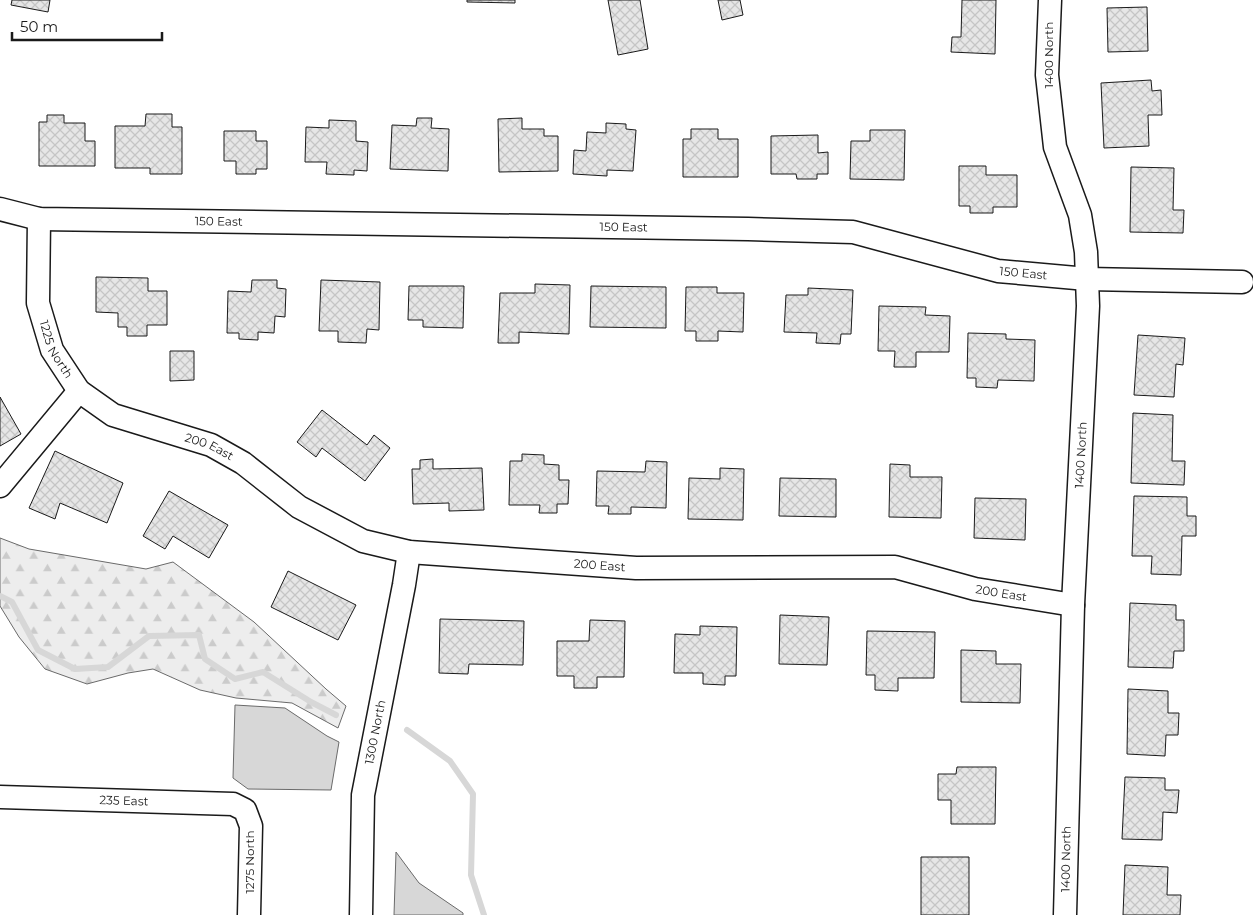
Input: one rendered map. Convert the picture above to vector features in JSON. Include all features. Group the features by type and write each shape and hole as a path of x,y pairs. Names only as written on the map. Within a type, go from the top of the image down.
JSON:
{"street":[{"name":"1400 North","path":"1050,0 1047,75 1055,147 1080,215 1086,252 1088,306 1072,606 1065,915"},
{"name":"150 East","path":"0,209 39,218 853,232 998,272 1087,279 1242,282"},
{"name":"1225 North","path":"39,218 38,303 52,350 79,391 113,415 156,427"},
{"path":"0,486 79,391"},
{"name":"200 East","path":"156,427 211,445 243,463 299,507 363,541 409,552 636,568 895,568 975,589 1072,606"},
{"name":"1300 North","path":"361,915 363,795 409,552"},
{"name":"235 East","path":"0,797 233,804 245,810"},
{"name":"1275 North","path":"245,810 251,826 249,915"}],"green space":[{"path":"0,538 29,549 146,569 173,562 254,622 346,706 338,728 292,703 236,698 200,690 153,669 128,673 87,684 45,669 19,637 0,606"}],"shaded area":[{"path":"235,705 285,708 339,742 331,790 248,789 233,778"},
{"path":"396,852 419,883 463,913 463,915 394,915"}],"building":[{"path":"12,0 50,0 48,12 11,5"},
{"path":"467,0 515,0 515,3 467,2"},
{"path":"608,0 640,0 648,49 618,55"},
{"path":"718,0 740,0 743,15 722,20"},
{"path":"962,0 996,0 995,54 951,52 952,37 961,37"},
{"path":"1147,7 1148,51 1108,52 1107,8"},
{"path":"1151,80 1152,91 1161,90 1162,115 1148,115 1149,146 1104,148 1101,83"},
{"path":"146,114 172,114 172,127 182,127 182,174 150,174 150,168 115,168 115,126 145,126"},
{"path":"47,115 64,115 64,123 85,123 85,141 95,141 95,166 39,166 39,122 47,122"},
{"path":"417,118 432,118 431,128 449,129 448,171 390,169 392,125 416,126"},
{"path":"522,118 522,129 544,129 544,136 558,136 558,171 499,172 498,119"},
{"path":"329,120 356,121 356,141 368,142 367,171 354,170 354,175 326,174 327,162 305,162 306,127 329,128"},
{"path":"606,123 626,124 626,129 636,130 633,171 607,170 607,176 573,174 574,150 586,151 587,132 606,133"},
{"path":"691,129 718,129 718,139 738,139 738,177 683,177 683,139 691,139"},
{"path":"870,130 905,130 904,180 850,179 851,141 870,141"},
{"path":"224,131 256,131 256,141 267,141 267,169 256,169 256,174 236,174 236,161 224,161"},
{"path":"818,135 818,153 828,152 828,174 817,174 817,179 797,179 796,174 771,174 771,136"},
{"path":"959,166 986,166 986,175 1017,175 1017,207 993,207 993,213 970,213 970,206 959,206"},
{"path":"1131,167 1174,168 1173,210 1184,210 1183,233 1130,232"},
{"path":"96,277 148,278 148,291 167,291 167,325 147,325 147,336 127,336 127,327 118,327 118,313 96,312"},
{"path":"252,280 277,280 277,288 286,289 285,317 275,316 274,333 258,332 258,340 239,339 239,333 227,333 228,291 251,292"},
{"path":"321,280 380,282 379,330 367,329 366,343 338,342 338,331 319,331"},
{"path":"535,284 570,285 569,334 519,332 519,343 498,343 500,293 535,293"},
{"path":"409,286 464,286 463,328 423,327 423,320 408,320"},
{"path":"591,286 666,287 666,328 590,327"},
{"path":"686,287 717,287 717,293 744,293 743,332 718,331 718,341 696,341 696,331 685,331"},
{"path":"808,288 853,290 851,334 841,334 840,344 816,343 817,333 784,332 786,295 808,295"},
{"path":"879,306 926,307 925,315 950,316 949,352 916,352 916,367 894,367 895,351 878,351"},
{"path":"968,333 1006,334 1006,339 1035,340 1034,381 998,380 997,388 976,387 976,378 967,378"},
{"path":"1138,335 1185,338 1183,365 1176,364 1174,397 1134,395"},
{"path":"170,351 194,351 194,380 170,381"},
{"path":"0,397 21,434 0,446"},
{"path":"322,410 367,445 374,435 390,448 365,481 322,448 316,457 297,442"},
{"path":"1133,413 1173,415 1172,461 1185,461 1184,485 1131,483"},
{"path":"55,451 123,483 107,523 60,503 55,519 29,508"},
{"path":"522,454 544,455 544,464 559,465 559,480 569,480 568,504 557,504 557,513 539,513 540,505 509,505 510,461 522,461"},
{"path":"433,459 433,469 482,468 484,510 449,511 449,503 413,504 412,469 420,469 420,460"},
{"path":"646,461 667,462 666,508 631,507 631,514 608,514 609,506 596,506 597,471 645,472"},
{"path":"890,464 910,465 910,477 942,477 941,518 889,517"},
{"path":"720,468 744,469 743,520 688,519 689,478 720,479"},
{"path":"780,478 836,479 836,517 779,516"},
{"path":"169,491 228,525 209,558 173,536 165,549 143,536"},
{"path":"1134,496 1187,497 1187,516 1196,516 1196,536 1182,536 1181,575 1151,574 1152,556 1132,556"},
{"path":"975,498 1026,499 1025,540 974,538"},
{"path":"288,571 356,605 338,640 271,607"},
{"path":"1130,603 1176,605 1176,620 1184,620 1184,651 1174,651 1173,668 1128,667"},
{"path":"780,615 829,617 827,665 779,664"},
{"path":"440,619 524,621 523,665 469,664 468,674 439,673"},
{"path":"590,620 625,621 624,677 597,677 597,688 574,688 574,676 557,676 557,641 589,641"},
{"path":"700,626 737,627 736,676 725,676 725,685 703,684 703,673 674,673 675,634 700,635"},
{"path":"867,631 935,632 934,678 898,678 898,691 875,690 875,675 866,675"},
{"path":"961,650 996,651 996,664 1021,664 1020,703 961,702"},
{"path":"1128,689 1168,691 1168,713 1179,713 1178,735 1166,735 1165,756 1127,754"},
{"path":"957,767 996,767 995,824 951,824 951,800 938,800 938,774 956,774"},
{"path":"1125,777 1165,778 1165,790 1179,790 1177,813 1163,812 1162,840 1122,839"},
{"path":"921,857 969,857 969,915 921,915"},
{"path":"1125,865 1168,867 1167,895 1181,895 1180,915 1123,915"}],"waterway":[{"path":"0,596 12,602 38,650 75,669 108,667 149,636 199,635 205,659 235,679 263,672 336,715"},
{"path":"407,730 450,761 473,794 471,875 484,915"}]}
